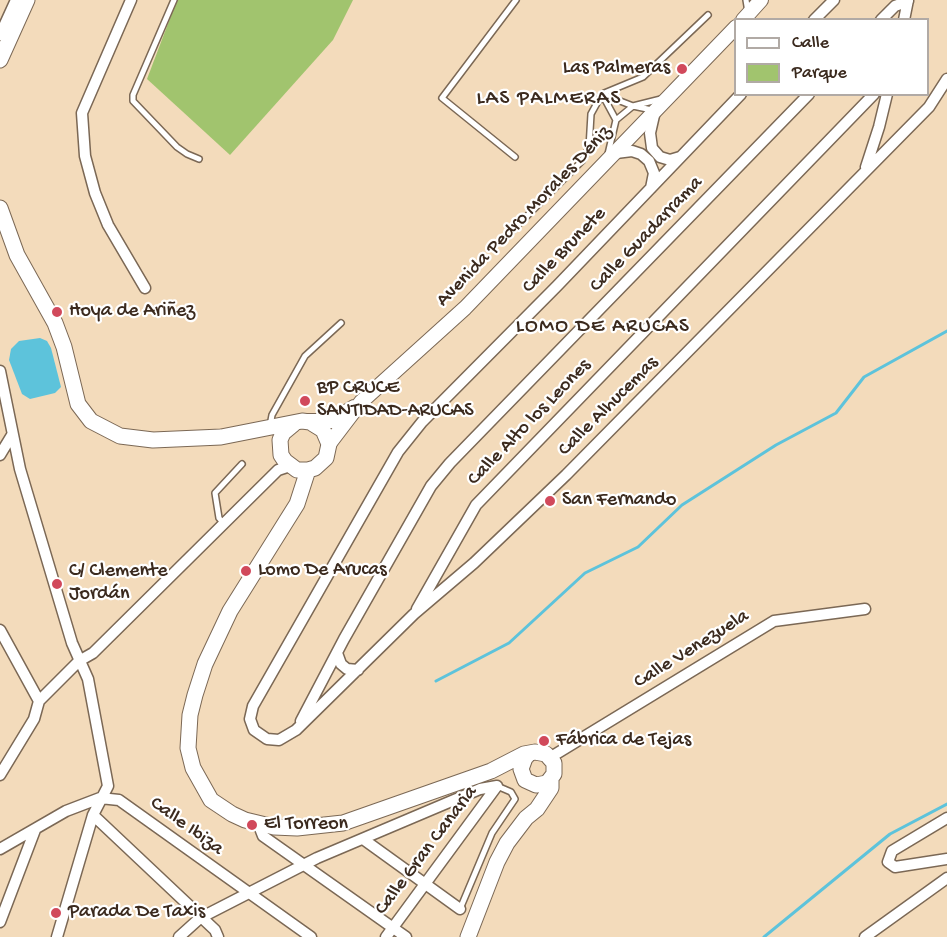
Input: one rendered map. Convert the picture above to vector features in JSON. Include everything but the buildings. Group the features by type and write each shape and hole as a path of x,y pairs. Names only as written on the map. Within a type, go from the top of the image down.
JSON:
{"main road":[{"path":"0,60 27,0"},
{"path":"0,208 17,255 55,323 64,347 78,404 91,421 120,436 153,440 221,437 299,422 314,423 327,437 329,444 326,458 315,468 289,463 269,437 249,432"},
{"path":"299,422 283,433 289,463 302,492 291,514 230,611 206,664 190,715 188,748 193,768 211,800 220,807 245,820 274,827 297,828 344,823 491,771 524,754 541,752 551,758 555,768 551,788 537,809 526,818 507,843 497,862 468,937"},
{"path":"526,818 532,803 528,781 521,769 529,754"},
{"path":"491,771 504,771 541,785 551,779"}],"street":[{"path":"0,35 16,0"},
{"path":"131,0 82,113 85,156 95,193 108,225 145,288"},
{"path":"746,11 761,0"},
{"path":"816,18 834,0"},
{"path":"883,18 895,6 908,1"},
{"path":"904,18 908,1"},
{"name":"Avenida Pedro Morales Déniz","path":"361,402 465,308 734,28"},
{"name":"Calle Alhucemas","path":"267,739 279,740 296,730 414,614 474,563 566,475 929,107 947,79"},
{"name":"Calle Brunete","path":"267,739 254,730 250,719 253,706 398,452 422,422 739,96"},
{"name":"Calle Guadarrama","path":"296,730 431,486 807,96"},
{"name":"Calle Alto los Leones","path":"414,614 476,505 872,96"},
{"path":"865,171 887,96"},
{"path":"655,111 650,133 652,148 660,157 670,160 680,157"},
{"path":"611,157 632,151 641,154 650,161 654,173 651,188"},
{"path":"0,371 12,435 72,643 88,679 108,786 93,815 57,937"},
{"path":"299,422 331,421 361,402"},
{"path":"329,444 361,402"},
{"path":"0,455 12,435"},
{"path":"0,775 34,719 39,701 79,662 93,654 289,463"},
{"name":"Calle Venezuela","path":"551,758 774,621 865,609"},
{"path":"0,630 39,701"},
{"path":"337,653 341,664 346,669 358,670"},
{"path":"179,937 200,918 305,864 480,789 497,786"},
{"name":"Calle Gran Canaria","path":"386,937 497,786"},
{"path":"0,849 66,811 100,798"},
{"name":"Calle Ibiza","path":"100,798 118,800 311,937"},
{"path":"93,815 215,930 218,937"},
{"path":"947,818 891,851 888,862 895,867 947,859"},
{"path":"258,823 263,836 406,937"},
{"path":"0,922 35,830"},
{"path":"363,839 460,909"},
{"path":"866,937 947,878"}],"lane":[{"path":"174,0 133,101 177,147 199,159"},
{"path":"515,157 442,98 516,0"},
{"path":"501,242 582,161 590,148 591,114 602,94 643,77 708,15"},
{"path":"602,94 633,106 655,111"},
{"path":"602,94 616,120 611,157"},
{"path":"616,120 633,106 667,98"},
{"path":"270,428 272,415 305,356 341,323"},
{"path":"224,524 219,518 215,493 242,464"},
{"path":"460,909 492,833 515,799 511,792 497,786"}],"green space":[{"path":"177,0 353,0 333,40 230,155 147,79"}],"water":[{"path":"40,338 47,341 51,348 61,387 55,393 30,399 22,394 9,360 11,349 19,341"}],"waterway":[{"path":"436,681 509,643 585,573 638,547 682,505 776,445 836,413 864,377 947,331"},
{"path":"764,937 890,834 947,804"}],"place":[{"name":"Las Palmeras","path":"682,69"},
{"name":"Hoya de Ariñez","path":"57,312"},
{"name":"BP CRUCE SANTIDAD-ARUCAS","path":"305,401"},
{"name":"San Fernando","path":"550,501"},
{"name":"Lomo De Arucas","path":"246,571"},
{"name":"C/ Clemente Jordán","path":"57,584"},
{"name":"Fábrica de Tejas","path":"544,741"},
{"name":"El Torreon","path":"252,825"},
{"name":"Parada De Taxis","path":"56,913"}],"district":[{"name":"LAS PALMERAS","path":"549,100"},
{"name":"LOMO DE ARUCAS","path":"603,328"}]}
